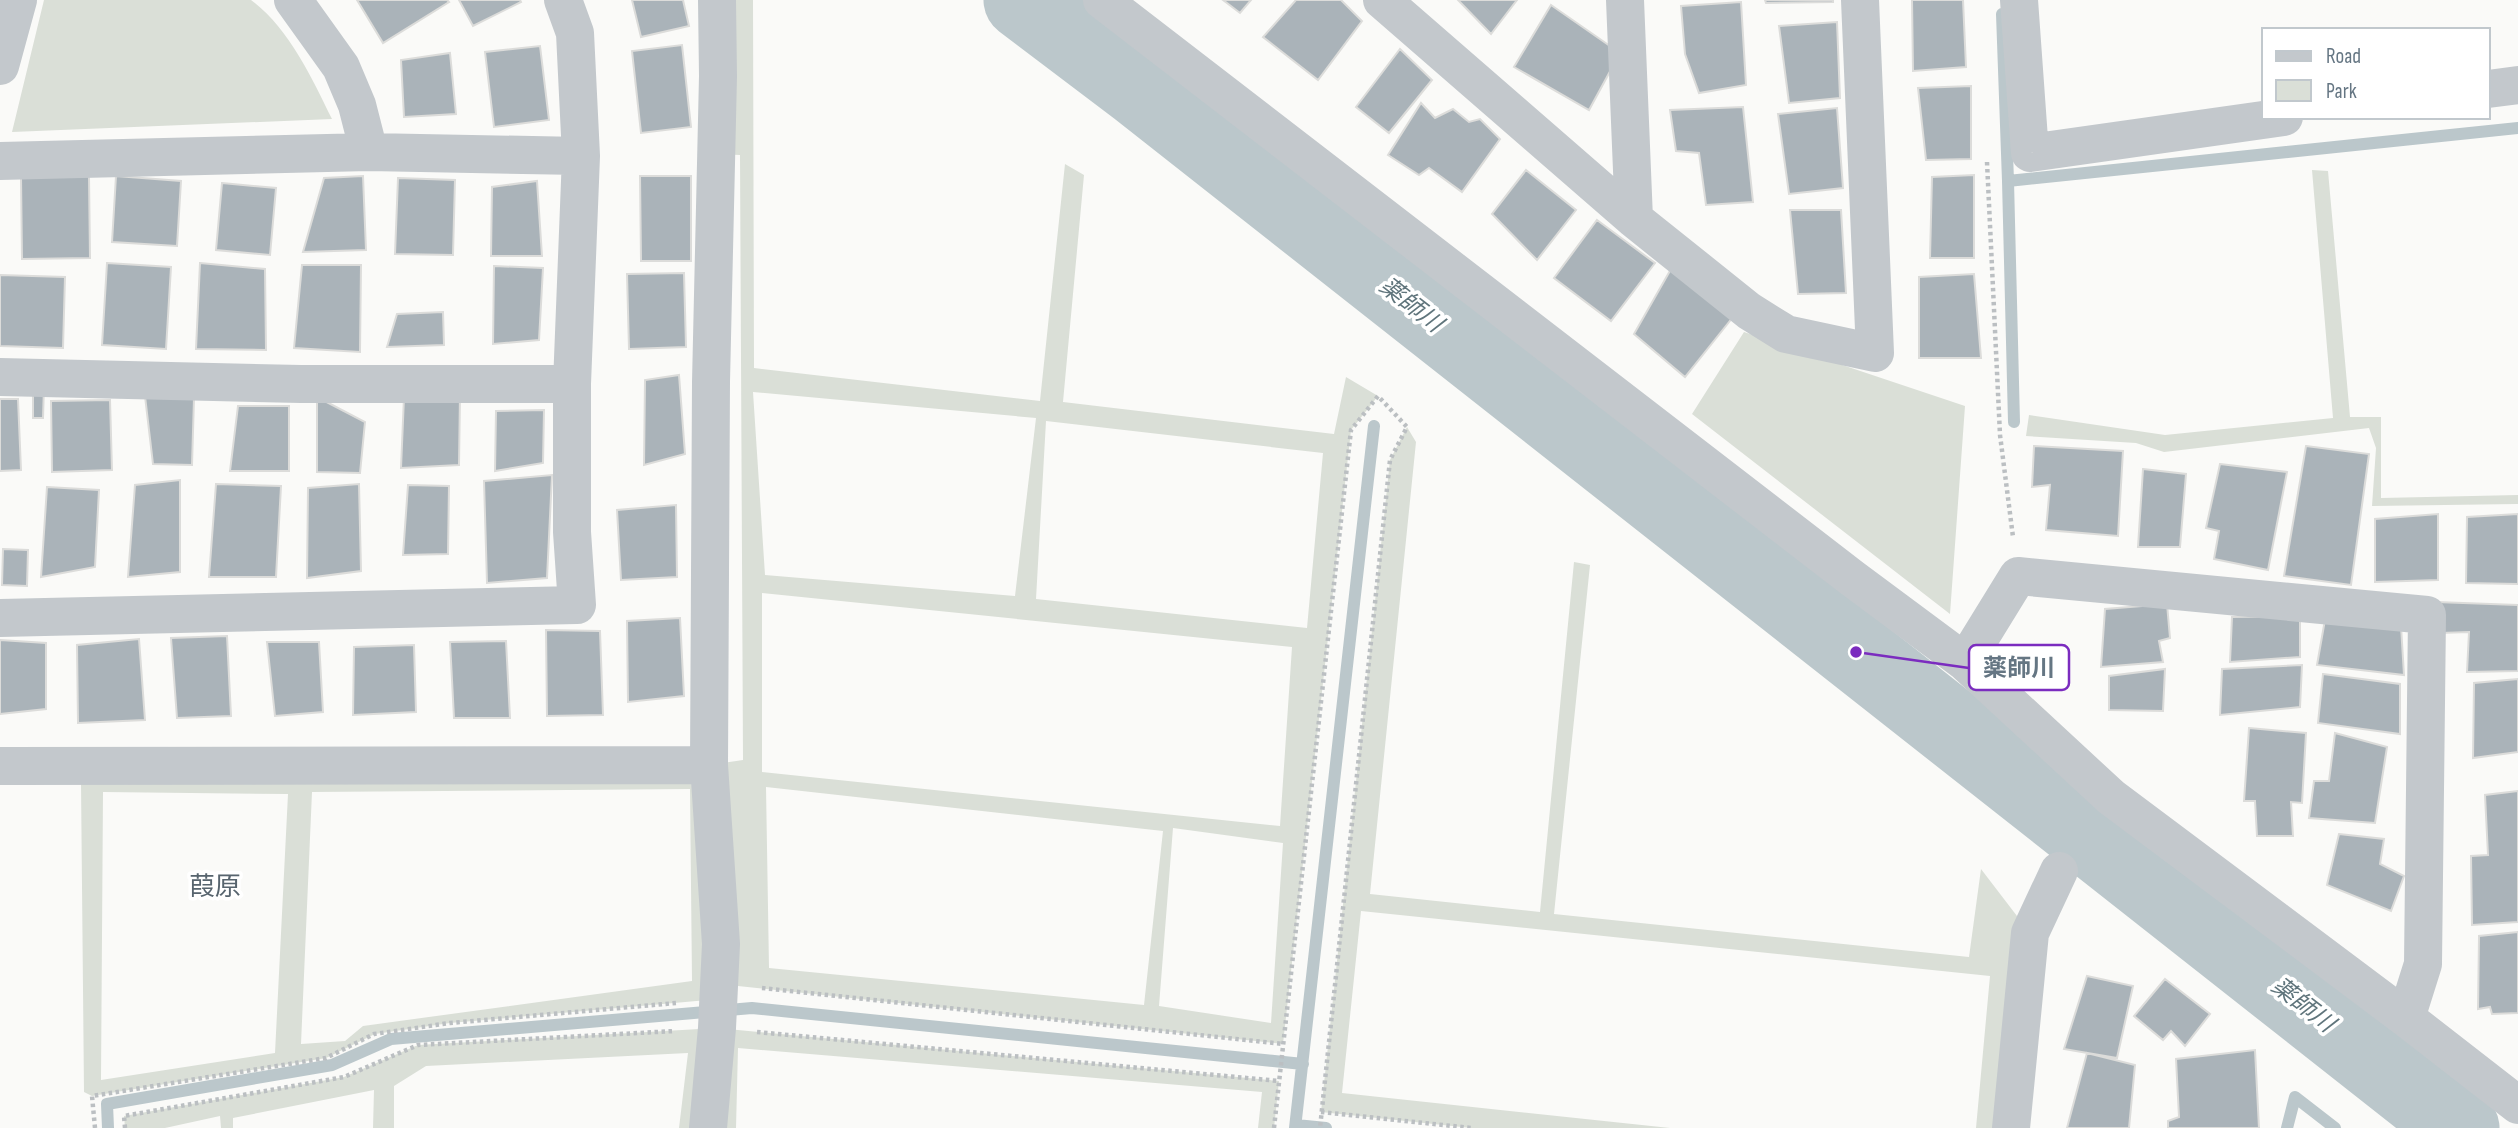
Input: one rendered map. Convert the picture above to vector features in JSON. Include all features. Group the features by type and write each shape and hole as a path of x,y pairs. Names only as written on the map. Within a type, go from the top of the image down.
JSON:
{"street":[{"path":"0,66 18,0"},
{"path":"293,0 341,67 357,105 369,152"},
{"path":"0,618 577,605 572,532 572,384 581,156 575,33 563,0"},
{"path":"708,1128 721,944 709,765 710,396 718,76 717,0"},
{"path":"1102,0 1852,578 1965,662 2111,797 2518,1105"},
{"path":"1382,0 1634,219 1749,311 1786,334 1875,354 1860,0"},
{"path":"1625,0 1634,219"},
{"path":"2019,0 2029,153 2270,119"},
{"path":"2490,89 2518,85"},
{"path":"0,161 369,152 581,156"},
{"path":"0,377 301,384 572,384"},
{"path":"1965,662 2018,576 2427,615 2423,964 2406,1018"},
{"path":"0,766 709,765"},
{"path":"2011,1128 2030,933 2059,871"}],"path":[{"path":"1986,149 2000,435 2018,576"},
{"path":"1274,1128 1351,430 1378,396 1407,427 1390,460 1320,1128"},
{"path":"95,1128 92,1096 327,1058 374,1034 450,1023 718,1004 1283,1044"},
{"path":"125,1128 124,1116 344,1077 418,1045 718,1004 1279,1081"},
{"path":"1321,1112 1471,1128"}],"green space":[{"path":"44,0 251,0 288,39 332,119 12,132"},
{"path":"717,0 753,0 754,368 1040,401 1065,164 1084,175 1063,402 1334,434 1346,377 1378,396 1351,430 1283,1044 719,984 719,999 450,1023 375,1034 326,1058 92,1096 84,1092 81,783 709,765 743,760 740,155 716,154","holes":["753,392 1036,418 1015,596 765,575","1046,421 1323,453 1307,628 1036,599","762,593 1292,647 1280,826 762,772","766,787 1163,831 1144,1005 769,968","690,789 692,981 363,1026 345,1041 301,1044 312,792","103,792 288,794 275,1053 101,1080","1173,828 1283,843 1271,1023 1159,1006"]},
{"path":"2312,170 2328,171 2350,417 2381,417 2381,498 2518,495 2518,504 2372,506 2376,448 2369,428 2164,452 2136,443 2026,436 2029,415 2165,435 2333,418"},
{"path":"1744,332 1965,406 1950,614 1692,414"},
{"path":"1407,427 1416,442 1370,894 1540,912 1574,562 1590,565 1554,914 1969,957 1981,869 2030,933 2011,1128 1976,1128 1990,976 1361,911 1342,1093 1670,1128 1471,1128 1321,1112 1390,460"},
{"path":"717,1028 1279,1081 1274,1128 1258,1128 1262,1092 738,1048 736,1128 679,1128 688,1053 426,1066 394,1086 394,1128 373,1128 374,1090 233,1118 233,1128 221,1128 220,1116 165,1128 125,1128 124,1116 344,1077 418,1045"}],"building":[{"path":"357,0 447,0 449,2 383,43"},
{"path":"459,0 520,0 521,2 473,26"},
{"path":"632,0 683,0 689,26 641,37"},
{"path":"1223,0 1251,0 1240,13"},
{"path":"1296,0 1341,0 1362,21 1318,80 1263,37"},
{"path":"1458,0 1517,0 1491,34"},
{"path":"1765,0 1833,0 1833,2 1766,3"},
{"path":"1912,0 1963,0 1966,67 1913,71"},
{"path":"1741,2 1746,85 1699,93 1685,54 1681,6"},
{"path":"1551,5 1620,53 1589,110 1514,67"},
{"path":"1837,22 1840,98 1789,103 1779,26"},
{"path":"682,45 691,127 641,133 632,51"},
{"path":"540,46 549,120 494,127 485,52"},
{"path":"1400,49 1432,80 1389,133 1356,107"},
{"path":"450,53 456,114 404,117 401,60"},
{"path":"1971,86 1971,159 1926,160 1918,88"},
{"path":"1421,103 1435,118 1453,109 1469,122 1480,119 1500,139 1462,192 1429,168 1419,175 1388,155"},
{"path":"1743,107 1753,202 1706,205 1699,153 1676,151 1670,110"},
{"path":"1837,108 1843,188 1789,194 1778,114"},
{"path":"1526,170 1576,210 1537,260 1492,214"},
{"path":"1974,175 1974,258 1930,258 1932,177"},
{"path":"89,176 90,258 22,259 21,177"},
{"path":"116,176 181,181 177,246 112,242"},
{"path":"363,176 366,250 303,252 324,178"},
{"path":"640,176 691,176 691,261 641,261"},
{"path":"398,178 455,180 453,255 395,254"},
{"path":"537,181 542,256 491,256 492,187"},
{"path":"222,183 276,188 270,255 216,250"},
{"path":"1790,210 1841,210 1846,293 1798,294"},
{"path":"1597,220 1655,263 1611,321 1554,278"},
{"path":"107,263 171,267 166,349 102,345"},
{"path":"200,263 265,269 266,350 196,349"},
{"path":"302,265 361,265 360,352 294,348"},
{"path":"494,266 543,268 539,340 493,344"},
{"path":"1671,269 1733,317 1685,377 1634,334"},
{"path":"684,273 686,347 629,349 627,274"},
{"path":"1974,274 1981,358 1919,358 1919,277"},
{"path":"0,275 65,277 63,348 0,346"},
{"path":"443,312 444,345 387,347 397,314"},
{"path":"679,375 685,454 644,465 645,380"},
{"path":"33,386 44,386 43,418 33,418"},
{"path":"460,394 459,465 401,468 404,397"},
{"path":"145,396 194,398 192,465 153,464"},
{"path":"317,397 365,422 360,473 317,472"},
{"path":"0,399 18,399 21,470 0,471"},
{"path":"110,400 112,470 52,472 51,401"},
{"path":"238,406 289,406 289,471 230,471"},
{"path":"544,410 543,463 495,471 496,411"},
{"path":"2034,446 2123,451 2118,536 2046,530 2050,485 2032,487"},
{"path":"2306,446 2369,454 2351,585 2284,576"},
{"path":"2220,464 2287,472 2268,570 2214,559 2219,531 2206,528"},
{"path":"2143,469 2186,474 2180,547 2138,547"},
{"path":"552,475 547,578 487,583 484,481"},
{"path":"180,480 180,572 128,577 135,485"},
{"path":"216,484 281,486 276,577 209,577"},
{"path":"359,484 361,571 307,578 308,488"},
{"path":"408,485 449,486 448,554 403,555"},
{"path":"47,487 99,490 95,567 41,577"},
{"path":"676,505 677,577 621,580 617,510"},
{"path":"2438,514 2438,580 2375,582 2375,519"},
{"path":"2518,514 2518,584 2466,583 2467,517"},
{"path":"3,549 28,550 27,586 2,585"},
{"path":"2436,602 2518,605 2518,671 2467,672 2469,632 2440,633"},
{"path":"2167,604 2170,638 2159,641 2163,662 2101,667 2105,609"},
{"path":"2326,614 2401,626 2404,675 2317,665"},
{"path":"2300,616 2300,657 2230,662 2232,617"},
{"path":"680,618 684,696 628,702 627,621"},
{"path":"546,630 600,631 603,715 547,716"},
{"path":"227,636 231,716 177,718 171,638"},
{"path":"139,639 145,720 78,723 77,645"},
{"path":"0,640 46,643 46,709 0,714"},
{"path":"506,641 510,718 454,718 450,642"},
{"path":"267,642 319,642 323,712 275,716"},
{"path":"414,645 416,712 353,715 354,647"},
{"path":"2302,665 2300,707 2220,715 2222,669"},
{"path":"2165,669 2163,711 2109,710 2109,676"},
{"path":"2323,674 2400,684 2400,734 2318,723"},
{"path":"2518,679 2518,752 2473,758 2474,683"},
{"path":"2249,728 2306,733 2302,803 2291,802 2293,836 2257,836 2255,801 2244,801"},
{"path":"2335,733 2387,747 2375,823 2309,818 2314,781 2329,781"},
{"path":"2518,791 2518,922 2472,925 2471,856 2488,855 2485,795"},
{"path":"2339,834 2384,839 2380,864 2404,876 2391,911 2327,885"},
{"path":"2518,932 2518,1013 2492,1014 2490,1007 2478,1009 2479,936"},
{"path":"2087,976 2133,986 2117,1058 2064,1049"},
{"path":"2165,979 2210,1014 2185,1046 2171,1031 2163,1040 2134,1016"},
{"path":"2255,1050 2259,1128 2168,1128 2168,1121 2179,1117 2176,1059"},
{"path":"2087,1053 2135,1065 2129,1128 2067,1128"}],"waterway":[{"name":"薬師川","path":"1023,0 1138,87 2460,1128"},
{"path":"2002,14 2008,181 2518,128"},
{"path":"2008,181 2014,422"},
{"path":"1295,1128 1374,426"},
{"path":"108,1128 107,1104 332,1065 391,1039 752,1008 1303,1064"},
{"path":"2287,1128 2295,1097 2335,1128"},
{"path":"1296,1125 1326,1128"}],"place":[{"name":"薬師川","path":"1856,652"}],"district":[{"name":"葭原","path":"215,887"}]}
